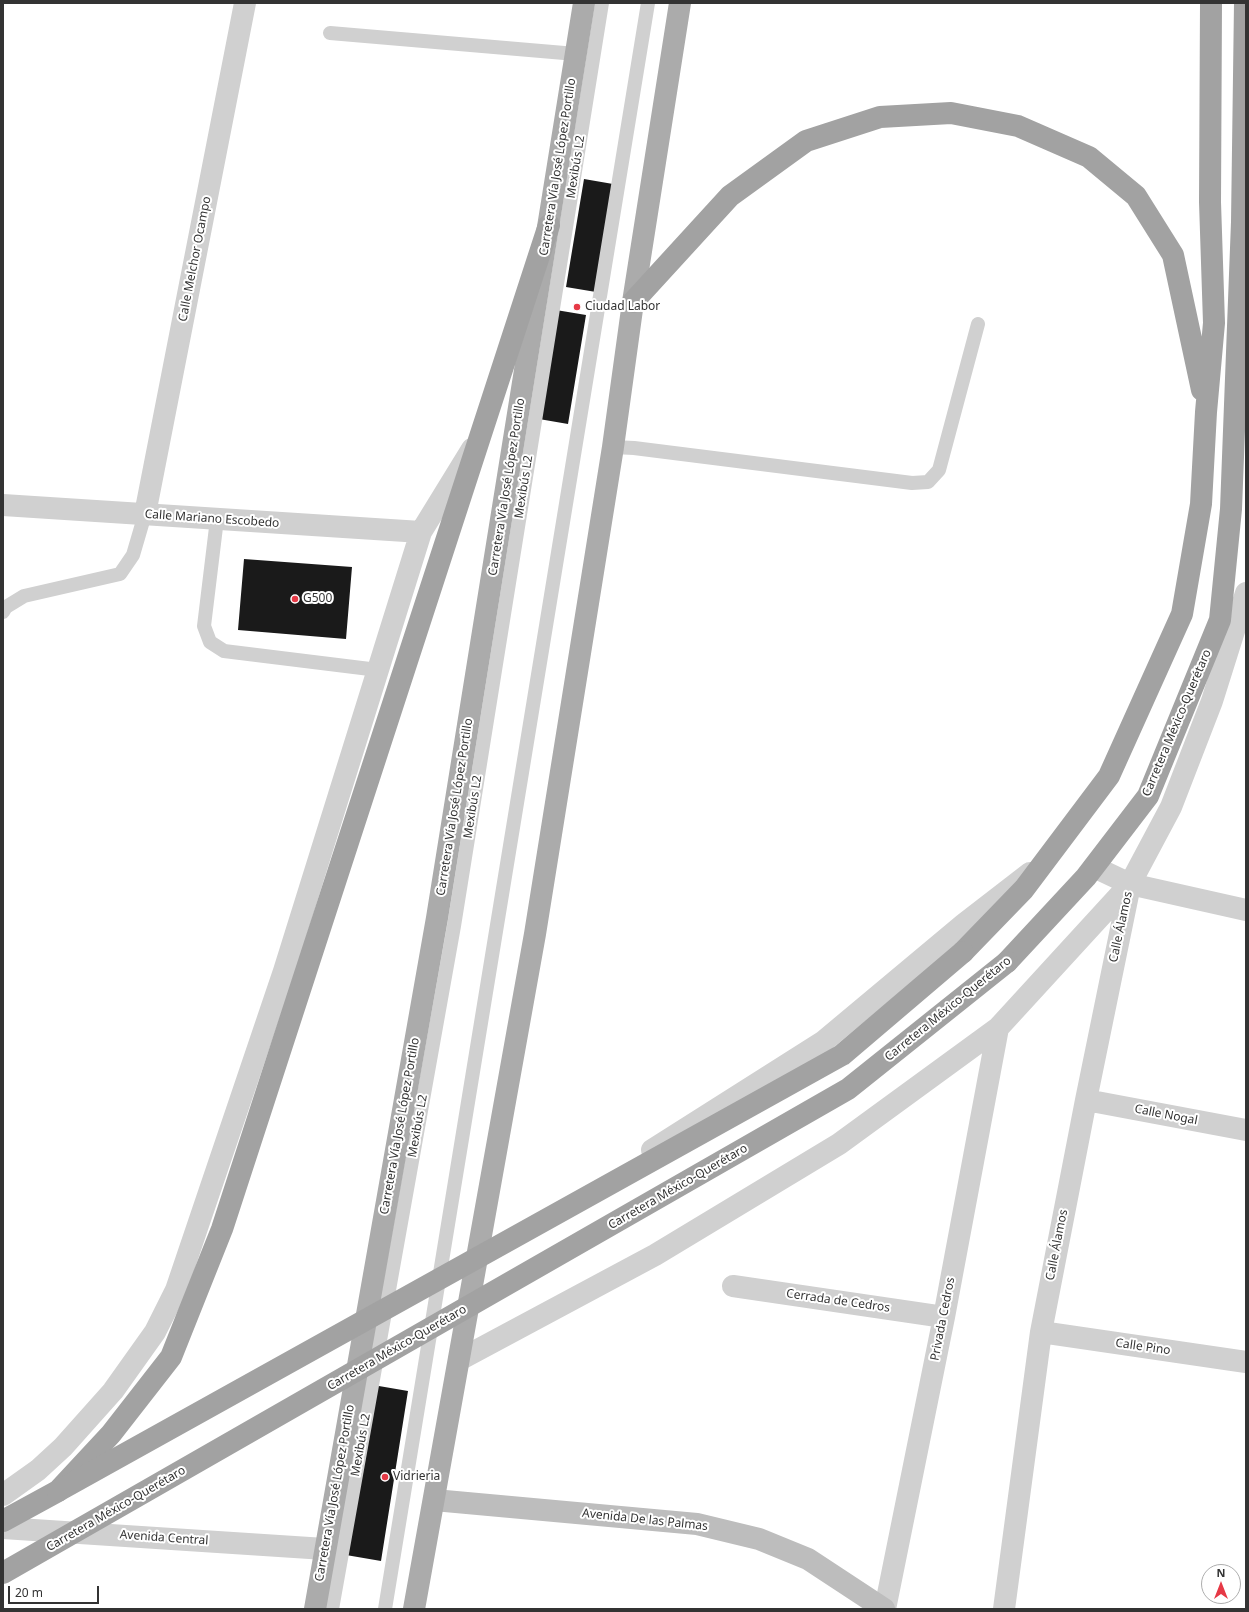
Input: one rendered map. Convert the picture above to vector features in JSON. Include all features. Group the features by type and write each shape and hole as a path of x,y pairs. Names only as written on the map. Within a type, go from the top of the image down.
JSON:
{"highway":[{"path":"3,1521 842,1055 963,952 1024,889 1109,776 1182,614 1201,504 1206,412 1214,323 1210,202 1210,3"},
{"name":"Carretera México-Querétaro","path":"3,1573 848,1089 1007,962 1067,899 1094,867 1148,796 1220,620 1231,509 1244,212 1245,3"},
{"path":"633,302 730,196 806,142 880,117 951,113 1018,126 1089,156 1136,196 1173,255 1206,412"},
{"path":"58,1491 111,1434 171,1357 222,1230 549,225"}],"main road":[{"name":"Carretera Vía José López Portillo","path":"315,1609 436,926 584,3"},
{"path":"414,1609 535,934 613,447 633,302 680,3"},
{"name":"Avenida De las Palmas","path":"434,1500 697,1524 759,1539 808,1559 885,1609"}],"street":[{"name":"Calle Melchor Ocampo","path":"145,514 245,3"},
{"path":"3,1495 38,1470 63,1447 113,1391 155,1332 176,1290 284,971 421,532 479,438"},
{"name":"Calle Mariano Escobedo","path":"3,505 421,532"},
{"path":"459,1360 655,1254 839,1144 998,1028 1130,884 1171,808 1212,701 1246,593"},
{"path":"480,1242 503,1235 581,1195 824,1041 964,924 1045,862"},
{"path":"1094,867 1130,884 1246,910"},
{"name":"Calle Álamos","path":"1004,1609 1040,1332 1130,884"},
{"name":"Privada Cedros","path":"885,1609 944,1317 998,1028"},
{"name":"Calle Nogal","path":"1086,1100 1246,1130"},
{"name":"Cerrada de Cedros","path":"733,1286 944,1317"},
{"name":"Calle Pino","path":"1040,1332 1246,1362"},
{"name":"Avenida Central","path":"3,1528 325,1549"}],"lane":[{"name":"Mexibús L2","path":"332,1609 454,926 602,3"},
{"path":"385,1609 648,3"},
{"path":"330,33 576,54"},
{"path":"613,447 634,448 912,483 928,482 939,470 978,324"},
{"path":"3,612 6,607 24,596 120,574 134,555 145,514"},
{"path":"217,519 204,626 210,642 224,651 378,670"}],"building":[{"path":"584,179 613,184 596,292 566,287"},
{"path":"556,310 586,315 568,424 539,419"},
{"name":"G500","path":"244,559 352,567 346,639 238,630"},
{"path":"373,1385 408,1391 381,1561 346,1555"}],"place":[{"name":"Ciudad Labor","path":"577,307"},
{"name":"G500","path":"295,599"},
{"name":"Vidrieria","path":"385,1477"}]}
